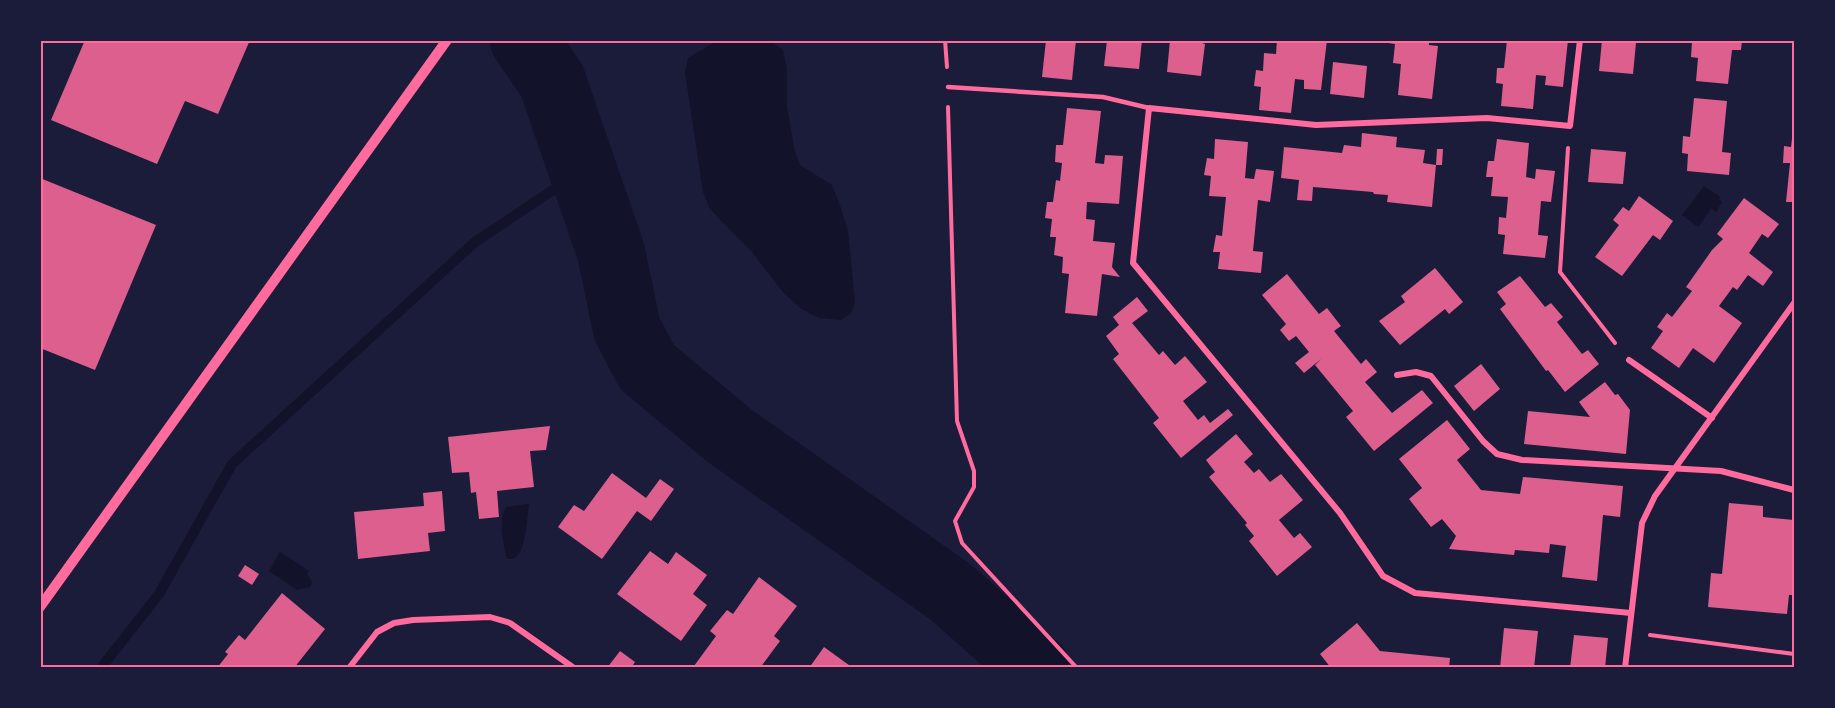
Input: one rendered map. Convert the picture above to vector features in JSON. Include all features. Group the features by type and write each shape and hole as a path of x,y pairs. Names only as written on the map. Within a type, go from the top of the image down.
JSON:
{"street":[{"path":"40,607 447,40"},
{"path":"1580,40 1570,126 1487,118 1316,125 1149,108 1133,263 1340,513 1383,576 1414,593 1631,613"},
{"path":"1625,668 1642,522 1655,496 1794,303"},
{"path":"1629,360 1712,418"},
{"path":"1396,375 1416,372 1431,376 1483,441 1497,454 1522,460 1721,471 1794,490"},
{"path":"349,668 377,632 394,623 413,620 490,617 510,623 574,668"}],"lane":[{"path":"948,87 1103,97 1149,108"}],"path":[{"path":"945,40 957,421 974,471 974,487 955,521 962,543 1077,668"},
{"path":"1570,126 1560,272 1629,360"},
{"path":"1629,633 1794,654"}],"shaded area":[{"path":"718,40 771,41 783,50 787,68 787,107 795,152 800,165 832,185 848,232 855,303 851,313 841,320 819,318 800,308 783,292 752,252 710,209 703,192 685,72 688,58"},
{"path":"1704,186 1720,197 1722,202 1716,212 1711,209 1698,227 1682,215"},
{"path":"529,504 522,547 515,558 507,559 502,532 502,519 506,507"},
{"path":"280,552 309,571 307,574 312,582 310,587 297,590 269,571"}],"building":[{"path":"85,40 250,40 218,114 185,101 157,164 51,120"},
{"path":"1046,40 1076,40 1072,80 1042,77"},
{"path":"1107,40 1142,40 1139,69 1104,66"},
{"path":"1170,40 1202,40 1205,44 1201,76 1167,72"},
{"path":"1277,40 1327,40 1321,90 1304,89 1304,80 1295,79 1291,113 1259,110 1261,87 1254,86 1256,70 1263,71 1264,53 1276,54"},
{"path":"1389,40 1429,40 1429,45 1438,46 1432,99 1398,95 1401,64 1393,63 1395,44 1388,43"},
{"path":"1507,40 1568,40 1563,87 1545,85 1546,76 1536,75 1533,109 1501,106 1503,84 1496,83 1497,68 1504,68"},
{"path":"1602,40 1636,43 1633,74 1599,71"},
{"path":"1742,40 1741,50 1732,50 1728,84 1696,81 1698,58 1691,57 1692,42"},
{"path":"1333,62 1367,66 1364,98 1330,94"},
{"path":"1694,98 1727,101 1722,152 1731,153 1729,175 1687,171 1688,154 1682,153 1683,136 1690,137"},
{"path":"1067,108 1101,111 1095,163 1104,164 1105,155 1123,156 1119,204 1087,202 1086,219 1095,220 1093,241 1115,243 1112,267 1120,277 1102,274 1097,316 1065,313 1069,274 1062,273 1063,257 1054,255 1056,237 1050,237 1052,219 1045,218 1047,202 1053,202 1056,180 1060,181 1062,163 1055,162 1056,145 1063,145"},
{"path":"1793,129 1794,202 1786,202 1790,163 1783,163 1784,146 1791,147"},
{"path":"1362,133 1397,137 1396,147 1425,150 1423,163 1436,165 1432,207 1387,202 1388,195 1373,192 1313,187 1312,201 1297,200 1299,180 1281,178 1284,147 1342,153 1344,145 1361,147"},
{"path":"1215,139 1248,142 1245,178 1254,179 1256,169 1274,171 1270,202 1258,200 1253,251 1263,252 1261,273 1218,269 1220,252 1213,252 1216,235 1222,236 1226,197 1209,196 1211,176 1204,175 1207,158 1214,159"},
{"path":"1497,139 1529,143 1526,177 1535,179 1536,169 1555,171 1551,202 1541,201 1538,235 1548,236 1545,258 1503,254 1505,235 1498,234 1499,217 1506,218 1508,197 1491,196 1493,177 1486,177 1488,161 1494,161"},
{"path":"1437,149 1443,149 1442,165 1436,165"},
{"path":"1591,149 1626,152 1623,184 1588,182"},
{"path":"40,178 156,225 95,370 40,348"},
{"path":"1639,196 1673,221 1660,240 1653,235 1622,276 1595,257 1619,225 1613,220 1623,207 1629,211"},
{"path":"1744,198 1779,224 1768,238 1762,234 1749,253 1773,272 1763,286 1748,275 1737,290 1733,287 1719,306 1742,323 1714,363 1693,348 1679,368 1651,348 1663,331 1657,327 1667,313 1672,317 1692,291 1686,287 1712,250 1723,239 1717,234"},
{"path":"1435,268 1463,302 1449,314 1445,309 1400,345 1379,321 1405,302 1401,296"},
{"path":"1287,274 1319,314 1327,308 1341,326 1334,331 1361,364 1366,359 1377,372 1365,382 1392,413 1422,390 1433,403 1374,451 1346,417 1353,411 1315,365 1321,359 1304,373 1295,363 1309,352 1296,336 1289,341 1280,330 1286,324 1262,295"},
{"path":"1520,276 1545,307 1551,303 1563,317 1557,322 1582,354 1588,350 1599,364 1565,392 1548,370 1546,371 1500,309 1506,304 1497,292"},
{"path":"1137,297 1148,311 1132,323 1159,355 1163,351 1175,365 1185,356 1207,382 1183,401 1198,420 1204,415 1210,423 1228,409 1233,415 1181,458 1153,423 1159,418 1113,359 1119,354 1106,336 1119,325 1113,317"},
{"path":"1481,364 1500,389 1474,411 1454,386"},
{"path":"1605,382 1630,410 1626,454 1524,444 1528,411 1590,417 1579,402"},
{"path":"1447,420 1470,449 1457,460 1481,490 1520,494 1523,477 1623,486 1620,517 1603,515 1597,581 1562,577 1566,546 1550,544 1549,553 1515,550 1514,555 1449,549 1456,536 1442,519 1431,527 1409,499 1422,488 1399,459"},
{"path":"550,426 546,450 530,451 534,487 497,491 499,517 479,519 476,492 471,493 469,472 452,473 448,437"},
{"path":"1236,434 1253,454 1244,462 1254,473 1259,469 1270,482 1281,474 1303,500 1279,520 1294,538 1300,533 1312,547 1277,576 1249,541 1254,536 1245,525 1247,523 1209,477 1215,472 1206,460"},
{"path":"612,473 646,498 660,479 674,489 651,521 637,511 602,559 558,527 574,505 584,511"},
{"path":"442,491 445,531 428,533 430,551 358,559 354,512 424,506 423,493"},
{"path":"1729,503 1763,506 1763,517 1794,520 1794,595 1789,595 1787,614 1708,607 1711,573 1722,574"},
{"path":"650,551 668,564 676,552 707,575 693,594 707,605 681,641 617,594"},
{"path":"245,565 259,574 252,585 238,576"},
{"path":"759,577 797,606 774,636 780,641 760,668 753,665 751,668 697,668 694,666 716,636 710,631 727,610 733,614"},
{"path":"282,593 325,629 294,668 276,668 273,665 270,668 217,668 228,654 225,652 239,635 245,640"},
{"path":"1357,623 1380,651 1450,658 1449,668 1331,668 1320,654"},
{"path":"1504,628 1538,631 1534,668 1500,668"},
{"path":"1574,635 1608,638 1605,668 1570,668"},
{"path":"824,647 853,668 809,668"},
{"path":"620,651 635,662 631,668 607,668"}],"waterway":[{"path":"524,40 552,81 611,252 627,329 647,367 730,436 952,593 1036,668"},
{"path":"101,668 159,594 232,464 475,242 583,170"}]}
